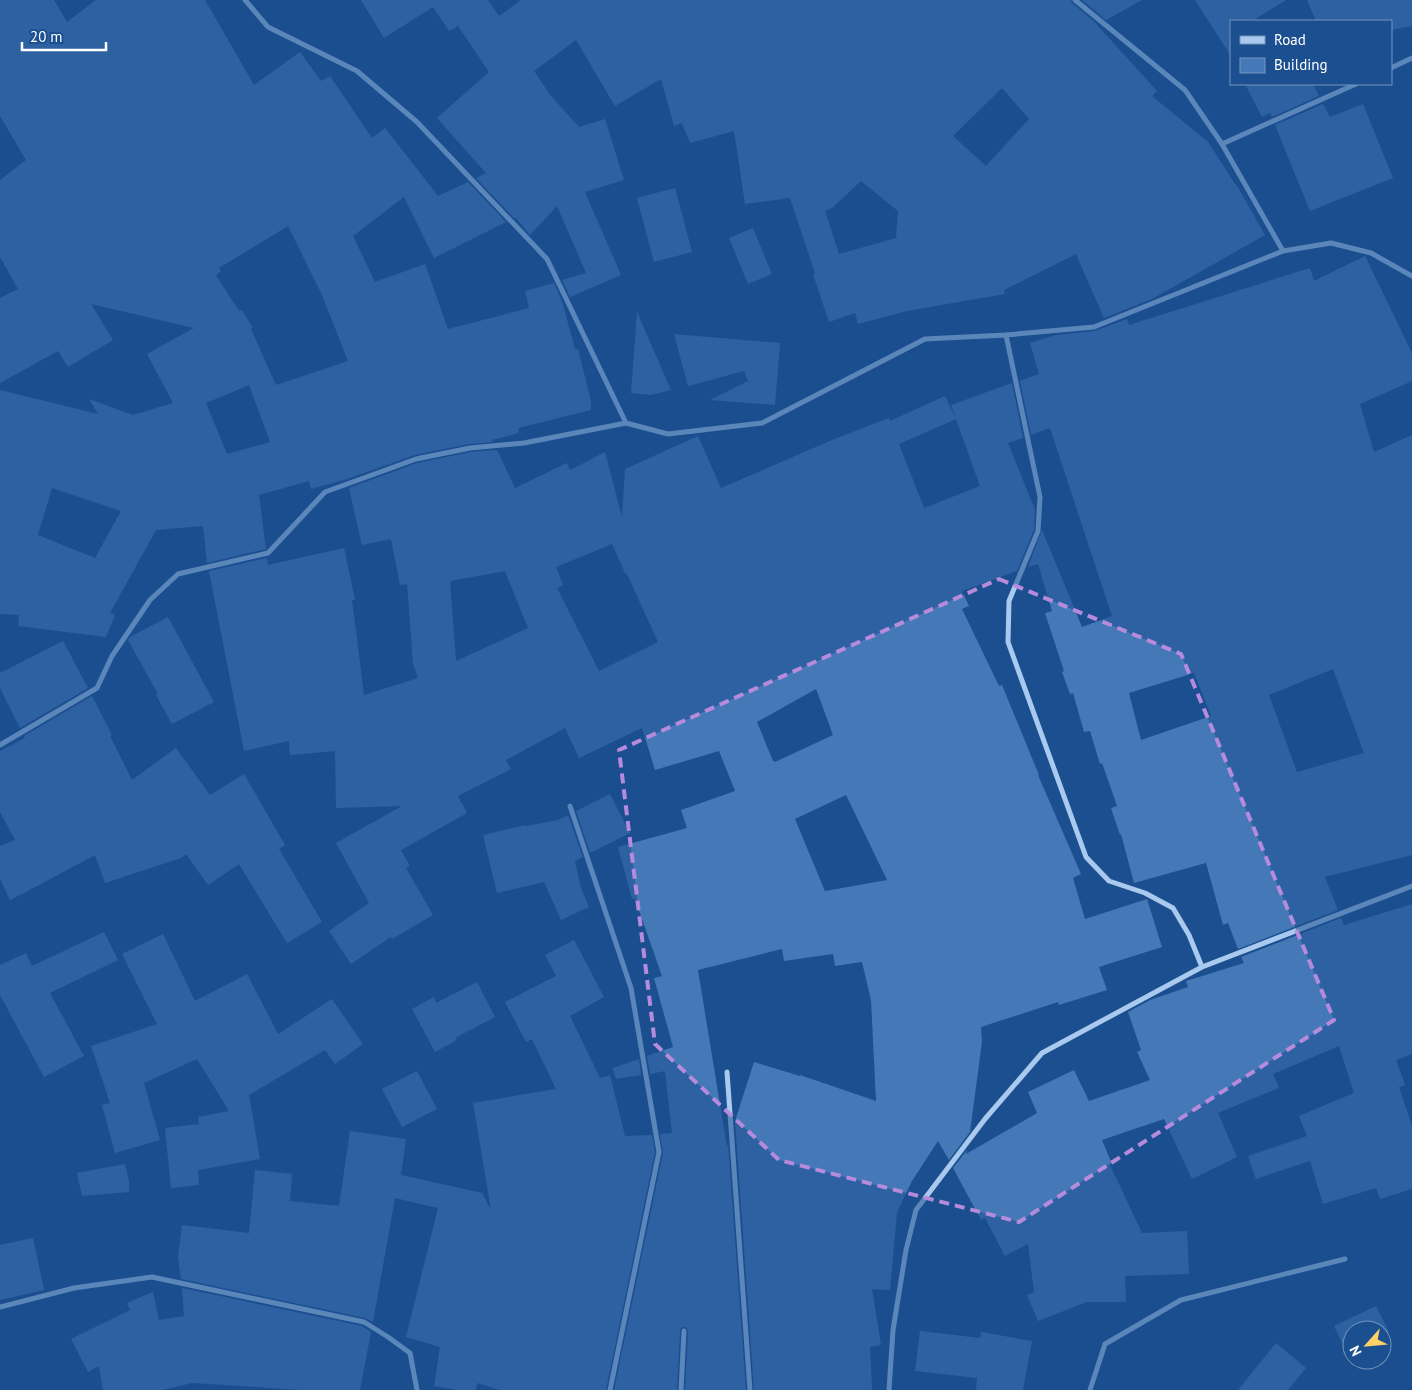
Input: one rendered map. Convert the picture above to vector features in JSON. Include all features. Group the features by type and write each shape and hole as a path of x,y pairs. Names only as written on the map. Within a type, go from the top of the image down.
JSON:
{"street":[{"path":"244,0 268,27 357,71 417,122 547,259 626,423"},
{"path":"1075,0 1185,90 1222,144 1283,251"},
{"path":"1392,68 1412,58"},
{"path":"1222,144 1354,85"},
{"path":"0,745 97,688 112,656 150,600 178,574 268,553 324,492 416,459 470,448 524,443 626,423 668,434 762,423 924,339 1006,335 1094,327 1283,251 1331,243 1371,253 1412,276"},
{"path":"1006,335 1040,497 1038,531 1009,601 1008,642 1086,857 1109,881 1145,893 1173,908 1189,935 1202,967"},
{"path":"570,806 631,988 659,1152 610,1390"},
{"path":"889,1390 892,1330 906,1250 916,1210 986,1119 1042,1053 1202,967 1412,886"},
{"path":"727,1072 750,1390"},
{"path":"1090,1390 1105,1344 1181,1300 1345,1259"},
{"path":"0,1307 74,1288 152,1276 364,1322 410,1353 417,1390"},
{"path":"682,1390 684,1331"}],"highlighted area":[{"path":"999,579 1181,654 1334,1020 1019,1222 779,1160 655,1044 619,750"}],"building":[{"path":"0,0 54,0 67,22 96,0 205,0 254,85 300,52 321,81 330,76 372,138 385,128 438,196 468,182 506,222 434,258 404,197 353,236 375,282 425,264 448,329 529,308 525,291 554,283 562,301 575,349 578,349 591,401 591,410 518,428 519,433 492,440 493,442 469,444 415,455 347,479 311,489 309,481 259,495 266,549 207,563 203,526 156,530 110,613 115,615 106,637 18,626 19,615 0,614 0,390 98,414 89,399 133,415 173,403 147,354 194,328 91,304 113,340 68,367 58,351 0,383 0,298 18,289 0,257 0,180 26,160 0,116","holes":["288,226 322,295 348,361 276,385 251,329 253,328 242,310 239,311 216,275 221,271 219,268","249,385 270,442 227,454 206,403","52,488 121,511 95,558 38,535"]},
{"path":"361,0 488,0 499,16 521,0 1071,0 1072,3 1098,25 1157,91 1152,96 1208,142 1236,184 1265,235 1152,299 1104,318 1076,254 1004,290 1005,294 907,311 858,324 855,313 829,322 790,198 745,204 734,131 690,143 682,123 674,126 661,79 615,106 576,40 534,71 551,96 579,127 605,119 624,180 585,192 621,275 570,297 562,280 586,273 557,206 530,235 516,218 476,178 486,173 437,118 489,72 458,26 449,31 433,7 384,38","holes":["1002,88 1029,119 986,166 953,136","861,181 898,211 896,238 839,254 825,211 832,208"]},
{"path":"1082,0 1142,0 1106,20"},
{"path":"1195,0 1286,0 1254,20 1230,20 1230,54"},
{"path":"1307,0 1412,0 1412,26 1392,30 1392,20 1316,20"},
{"path":"1246,85 1314,85 1319,96 1272,117 1270,113 1262,117"},
{"path":"1323,104 1330,117 1363,104 1393,178 1310,211 1275,125"},
{"path":"675,188 692,252 654,262 637,198"},
{"path":"753,228 772,274 748,284 729,238"},
{"path":"1365,256 1412,353 1412,381 1360,404 1374,452 1412,435 1412,855 1325,877 1338,910 1238,949 1228,923 1223,925 1206,863 1134,883 1121,834 1111,808 1117,806 1102,763 1100,764 1090,731 1084,732 1073,693 1070,694 1062,672 1064,671 1045,613 1052,611 1038,564 1028,567 1042,530 1082,627 1112,616 1050,428 1031,435 1020,381 1039,374 1030,343 1056,335 1095,331 1127,319 1129,325 1310,268 1314,281","holes":["1333,669 1364,753 1297,772 1269,695","1194,673 1211,716 1141,740 1129,693"]},
{"path":"637,312 671,390 651,395 631,393"},
{"path":"674,334 780,343 775,405 710,400 748,381 744,371 688,386"},
{"path":"1012,383 1023,438 1008,443 1035,510 1034,530 1017,571 962,591 969,606 962,609 999,686 1002,685 1081,874 1073,878 1085,919 1147,899 1162,947 1099,967 1107,990 1059,1005 1058,1002 981,1027 982,1042 970,1132 949,1160 938,1141 912,1181 897,1212 890,1290 872,1289 881,1345 870,1347 872,1390 754,1390 735,1121 754,1062 800,1075 876,1101 871,1000 862,962 835,966 833,954 784,961 782,949 698,970 727,1147 728,1144 746,1390 685,1390 688,1331 684,1327 680,1331 677,1390 614,1390 663,1153 660,1134 672,1133 665,1071 650,1074 647,1056 673,1047 654,978 662,976 635,899 632,899 618,847 687,828 681,810 735,791 719,751 655,770 642,728 579,758 565,728 506,760 511,769 458,796 467,813 401,850 410,866 406,868 433,915 392,939 391,937 351,964 329,931 369,903 336,843 402,806 336,808 335,751 290,755 289,741 244,751 209,571 267,558 268,565 344,548 355,600 352,600 364,695 418,678 413,664 407,584 400,585 391,539 362,545 349,488 417,463 471,452 497,450 515,488 567,463 570,470 605,452 622,517 625,469 698,436 721,488 832,440 889,418 890,421 945,396 956,419 899,444 924,508 980,486 951,405","holes":["612,544 658,642 599,671 557,588 563,585 556,567","505,571 528,628 456,661 450,581","816,689 833,735 775,762 757,722","846,795 887,880 825,891 795,819"]},
{"path":"168,617 214,702 172,724 156,695 158,694 128,640 130,637"},
{"path":"63,641 88,688 20,728 0,688 0,673"},
{"path":"92,696 132,780 176,748 210,795 244,774 285,845 279,849 322,922 287,943 239,864 208,885 186,854 181,858 105,883 95,855 10,900 0,879 0,846 15,840 0,812 0,751 25,738 24,736"},
{"path":"610,794 630,833 590,853 576,811"},
{"path":"568,815 583,857 575,861 581,888 589,907 561,920 544,882 497,893 483,835 558,820"},
{"path":"1412,904 1412,1054 1396,1060 1405,1085 1399,1087 1412,1126 1412,1189 1380,1199 1376,1188 1323,1204 1310,1161 1256,1179 1248,1156 1307,1136 1299,1116 1354,1093 1339,1046 1273,1074 1279,1088 1218,1113 1237,1157 1192,1179 1164,1119 1102,1140 1112,1164 1110,1165 1142,1233 1187,1231 1189,1274 1125,1276 1126,1302 1087,1302 1038,1321 1027,1295 1034,1292 1028,1244 1005,1256 985,1218 981,1220 953,1168 967,1150 966,1154 1037,1113 1028,1092 1074,1070 1089,1101 1150,1080 1137,1052 1141,1050 1128,1012 1150,1000 1188,987 1186,981 1244,963 1241,957 1341,918 1344,925"},
{"path":"104,932 118,960 50,993 84,1056 44,1077 0,995 0,965 26,953 32,966"},
{"path":"163,934 195,1001 247,974 278,1034 332,999 363,1044 335,1064 325,1050 249,1095 260,1159 198,1170 199,1185 171,1188 165,1128 199,1124 198,1117 229,1111 197,1059 144,1083 160,1140 115,1153 102,1105 110,1103 91,1046 157,1024 122,954"},
{"path":"574,940 604,997 570,1016 600,1078 610,1075 625,1136 652,1135 655,1152 606,1390 500,1390 477,1383 476,1390 457,1390 434,1386 440,1347 406,1337 438,1208 395,1198 373,1322 365,1318 181,1279 178,1257 182,1225 249,1233 255,1170 292,1174 290,1201 339,1206 350,1131 406,1139 401,1175 482,1193 491,1210 473,1103 556,1089 532,1039 526,1042 505,1002 556,976 545,955"},
{"path":"477,982 495,1017 455,1038 457,1040 435,1052 412,1009 434,997 436,1003"},
{"path":"639,1059 641,1075 616,1079 613,1068"},
{"path":"417,1071 437,1109 402,1127 382,1089"},
{"path":"125,1164 129,1181 129,1192 82,1196 77,1173"},
{"path":"33,1238 44,1290 0,1300 0,1245"},
{"path":"182,1288 362,1326 371,1332 360,1390 303,1390 192,1383 162,1390 103,1390 99,1366 88,1372 71,1339 130,1310 127,1303 153,1292 159,1320 184,1316"},
{"path":"1376,1306 1383,1320 1347,1320"},
{"path":"1342,1322 1342,1343 1334,1326"},
{"path":"920,1331 980,1338 981,1332 1032,1341 1023,1390 976,1390 977,1378 915,1371"},
{"path":"1276,1343 1306,1368 1288,1390 1238,1390"}]}
